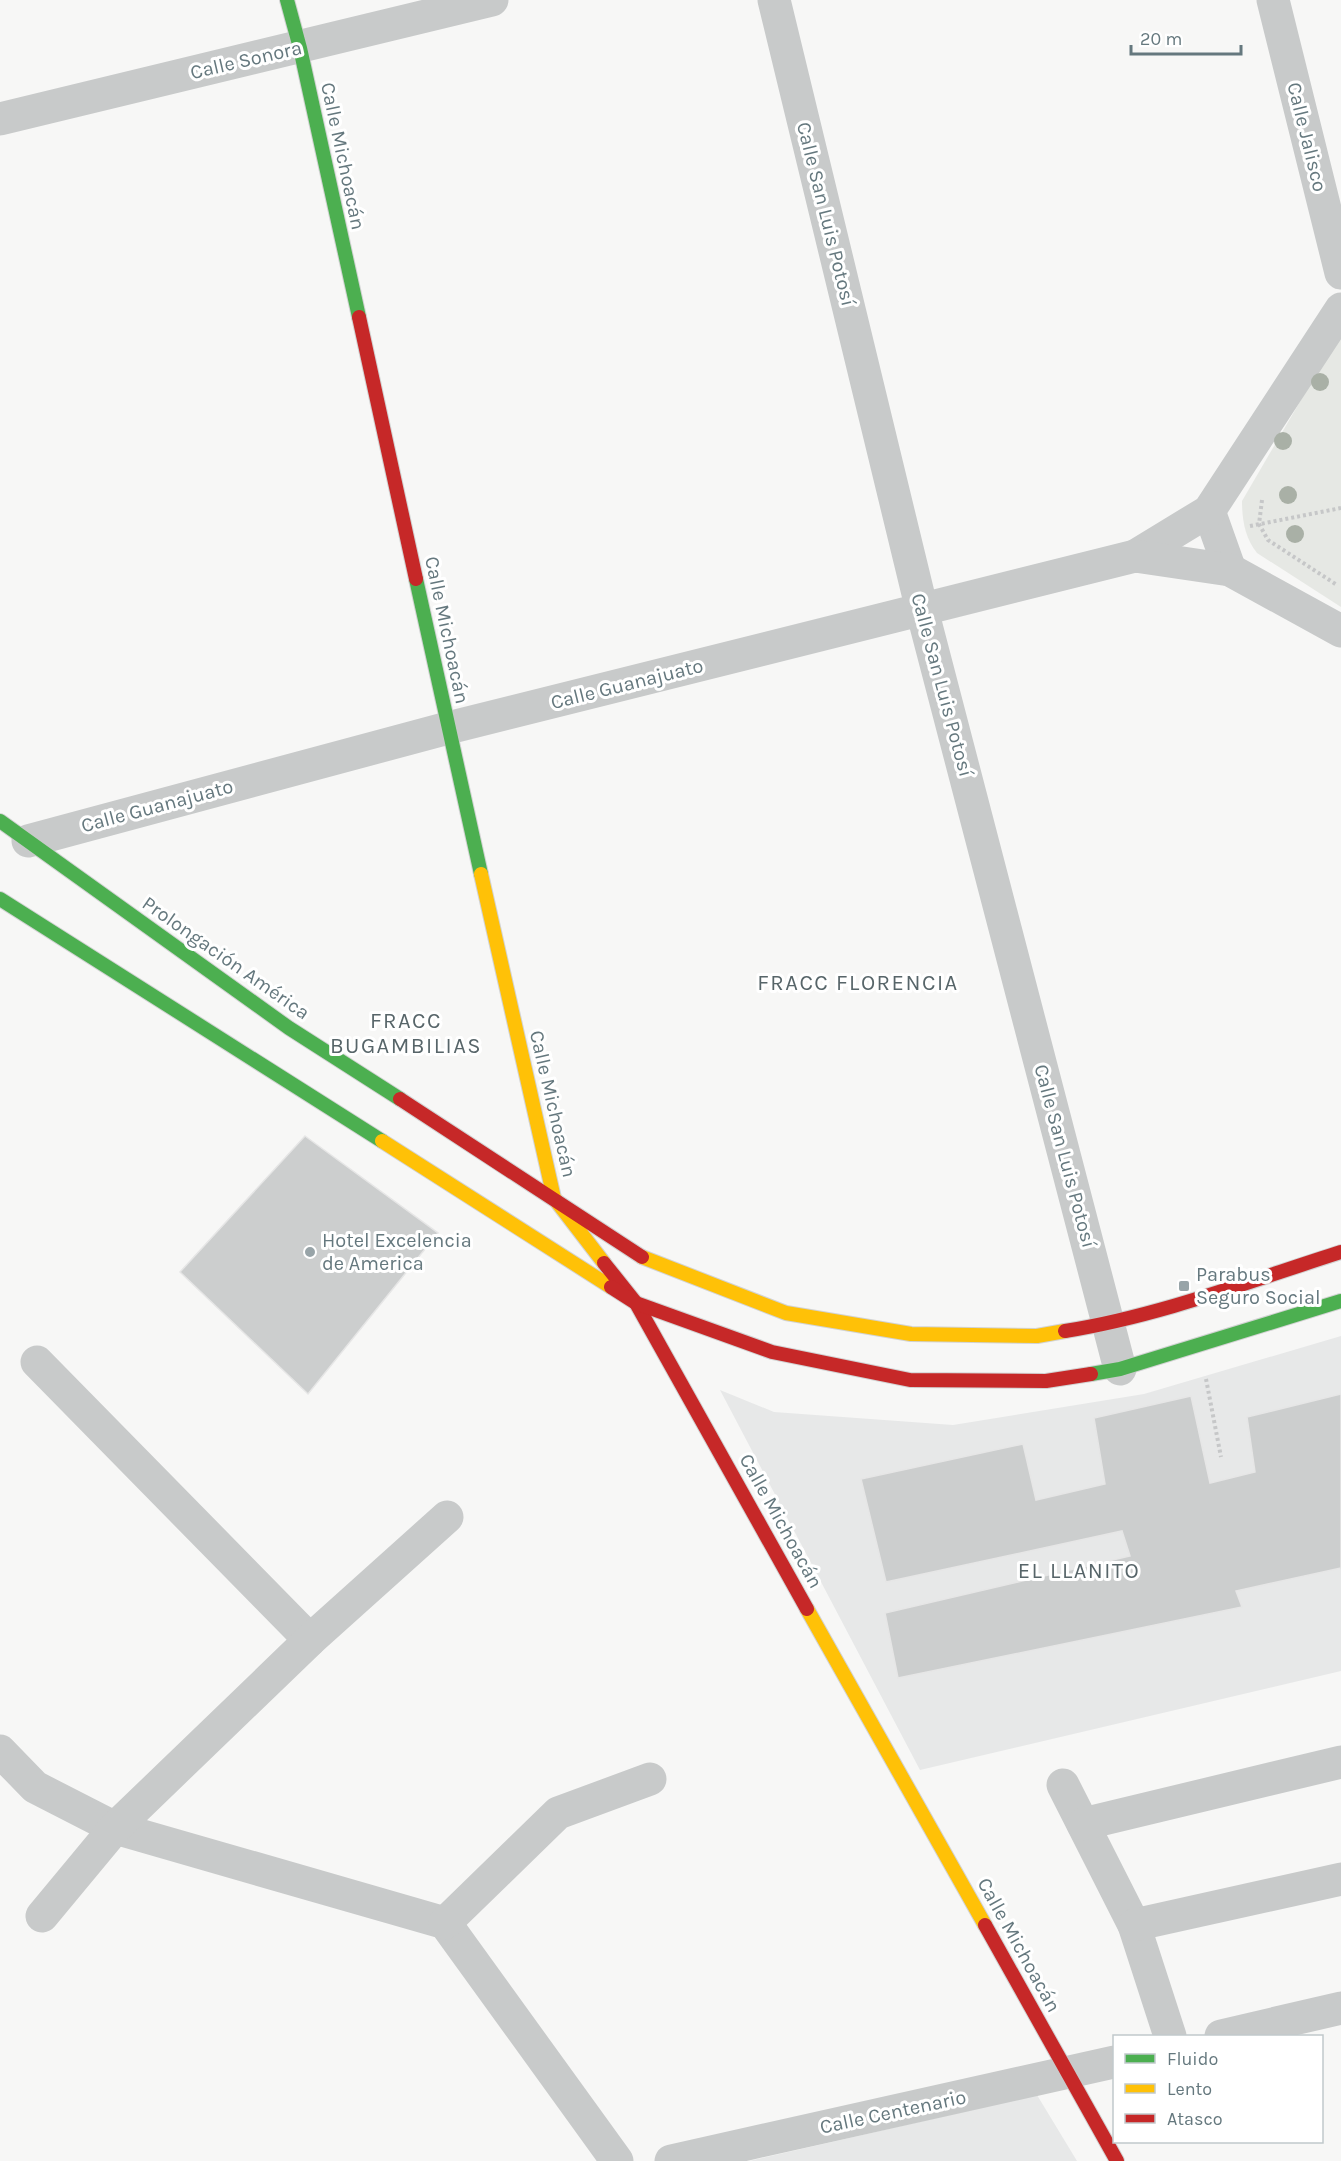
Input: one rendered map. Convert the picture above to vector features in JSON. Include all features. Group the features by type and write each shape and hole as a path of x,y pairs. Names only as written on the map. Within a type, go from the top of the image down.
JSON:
{"street":[{"name":"Calle Michoacán","path":"286,0 300,48 448,728 555,1198 636,1303 1117,2161"},
{"name":"Calle Sonora","path":"0,118 300,48 492,0"},
{"name":"Calle San Luis Potosí","path":"774,0 922,610 1120,1369"},
{"name":"Calle Jalisco","path":"1273,0 1341,273"},
{"path":"1135,556 1213,522 1341,309"},
{"path":"1213,522 1230,570 1341,631"},
{"name":"Calle Guanajuato","path":"19,844 448,728 1135,556 1230,570"},
{"name":"Prolongación América","path":"0,821 19,844 289,1028 555,1198 637,1255 786,1313 911,1334 1037,1336 1109,1324 1341,1252"},
{"path":"0,899 636,1303 771,1352 910,1380 1046,1381 1120,1369 1341,1300"},
{"path":"37,1362 310,1640"},
{"path":"42,1916 115,1828 310,1640 447,1517"},
{"path":"0,1751 35,1787 115,1828 445,1923 617,2161"},
{"path":"1083,1824 1341,1762"},
{"path":"445,1923 558,1814 650,1779"},
{"path":"1063,1785 1134,1925 1169,2035"},
{"path":"1134,1925 1341,1879"},
{"path":"1229,2035 1341,2008"},
{"name":"Calle Centenario","path":"671,2161 1069,2074 1113,2062"}],"path":[{"path":"1266,493 1260,503 1259,524 1268,540 1341,588"},
{"path":"1213,522 1259,524 1341,508"},
{"path":"1199,1345 1221,1457"}],"shaded area":[{"path":"1341,338 1341,607 1257,553 1245,528 1242,501 1329,352"},
{"path":"1341,1336 1341,1671 920,1770 720,1390 774,1412 953,1425 1144,1394"},
{"path":"1037,2095 1077,2161 749,2161"}],"building":[{"name":"Hotel Excelencia de America","path":"305,1136 438,1233 308,1394 180,1272"},
{"path":"1341,1394 1341,1568 1236,1591 1242,1607 898,1678 885,1613 1130,1556 1122,1531 886,1582 861,1479 1023,1444 1036,1500 1105,1484 1094,1418 1191,1396 1210,1483 1255,1472 1247,1417"}],"traffic: fast":[{"path":"287,0 300,48 359,317"},
{"path":"416,579 481,874"},
{"path":"0,821 289,1028 400,1099"},
{"path":"0,899 382,1141"},
{"path":"1091,1374 1120,1369 1341,1301"}],"traffic: slow":[{"path":"481,874 554,1198 604,1263"},
{"path":"382,1141 611,1287"},
{"path":"642,1257 786,1313 911,1334 1037,1336 1065,1331"},
{"path":"807,1609 985,1925"}],"traffic: jam":[{"path":"359,317 416,579"},
{"path":"400,1099 642,1257"},
{"path":"1065,1331 1170,1307 1341,1252"},
{"path":"604,1263 636,1303 807,1609"},
{"path":"611,1287 636,1303 772,1352 910,1380 1046,1381 1091,1374"},
{"path":"985,1925 1117,2161"}],"place":[{"name":"Hotel Excelencia de America","path":"310,1252"},
{"name":"Parabus Seguro Social","path":"1184,1286"}],"district":[{"name":"FRACC FLORENCIA","path":"858,983"},
{"name":"FRACC BUGAMBILIAS","path":"406,1034"},
{"name":"EL LLANITO","path":"1079,1571"}]}
